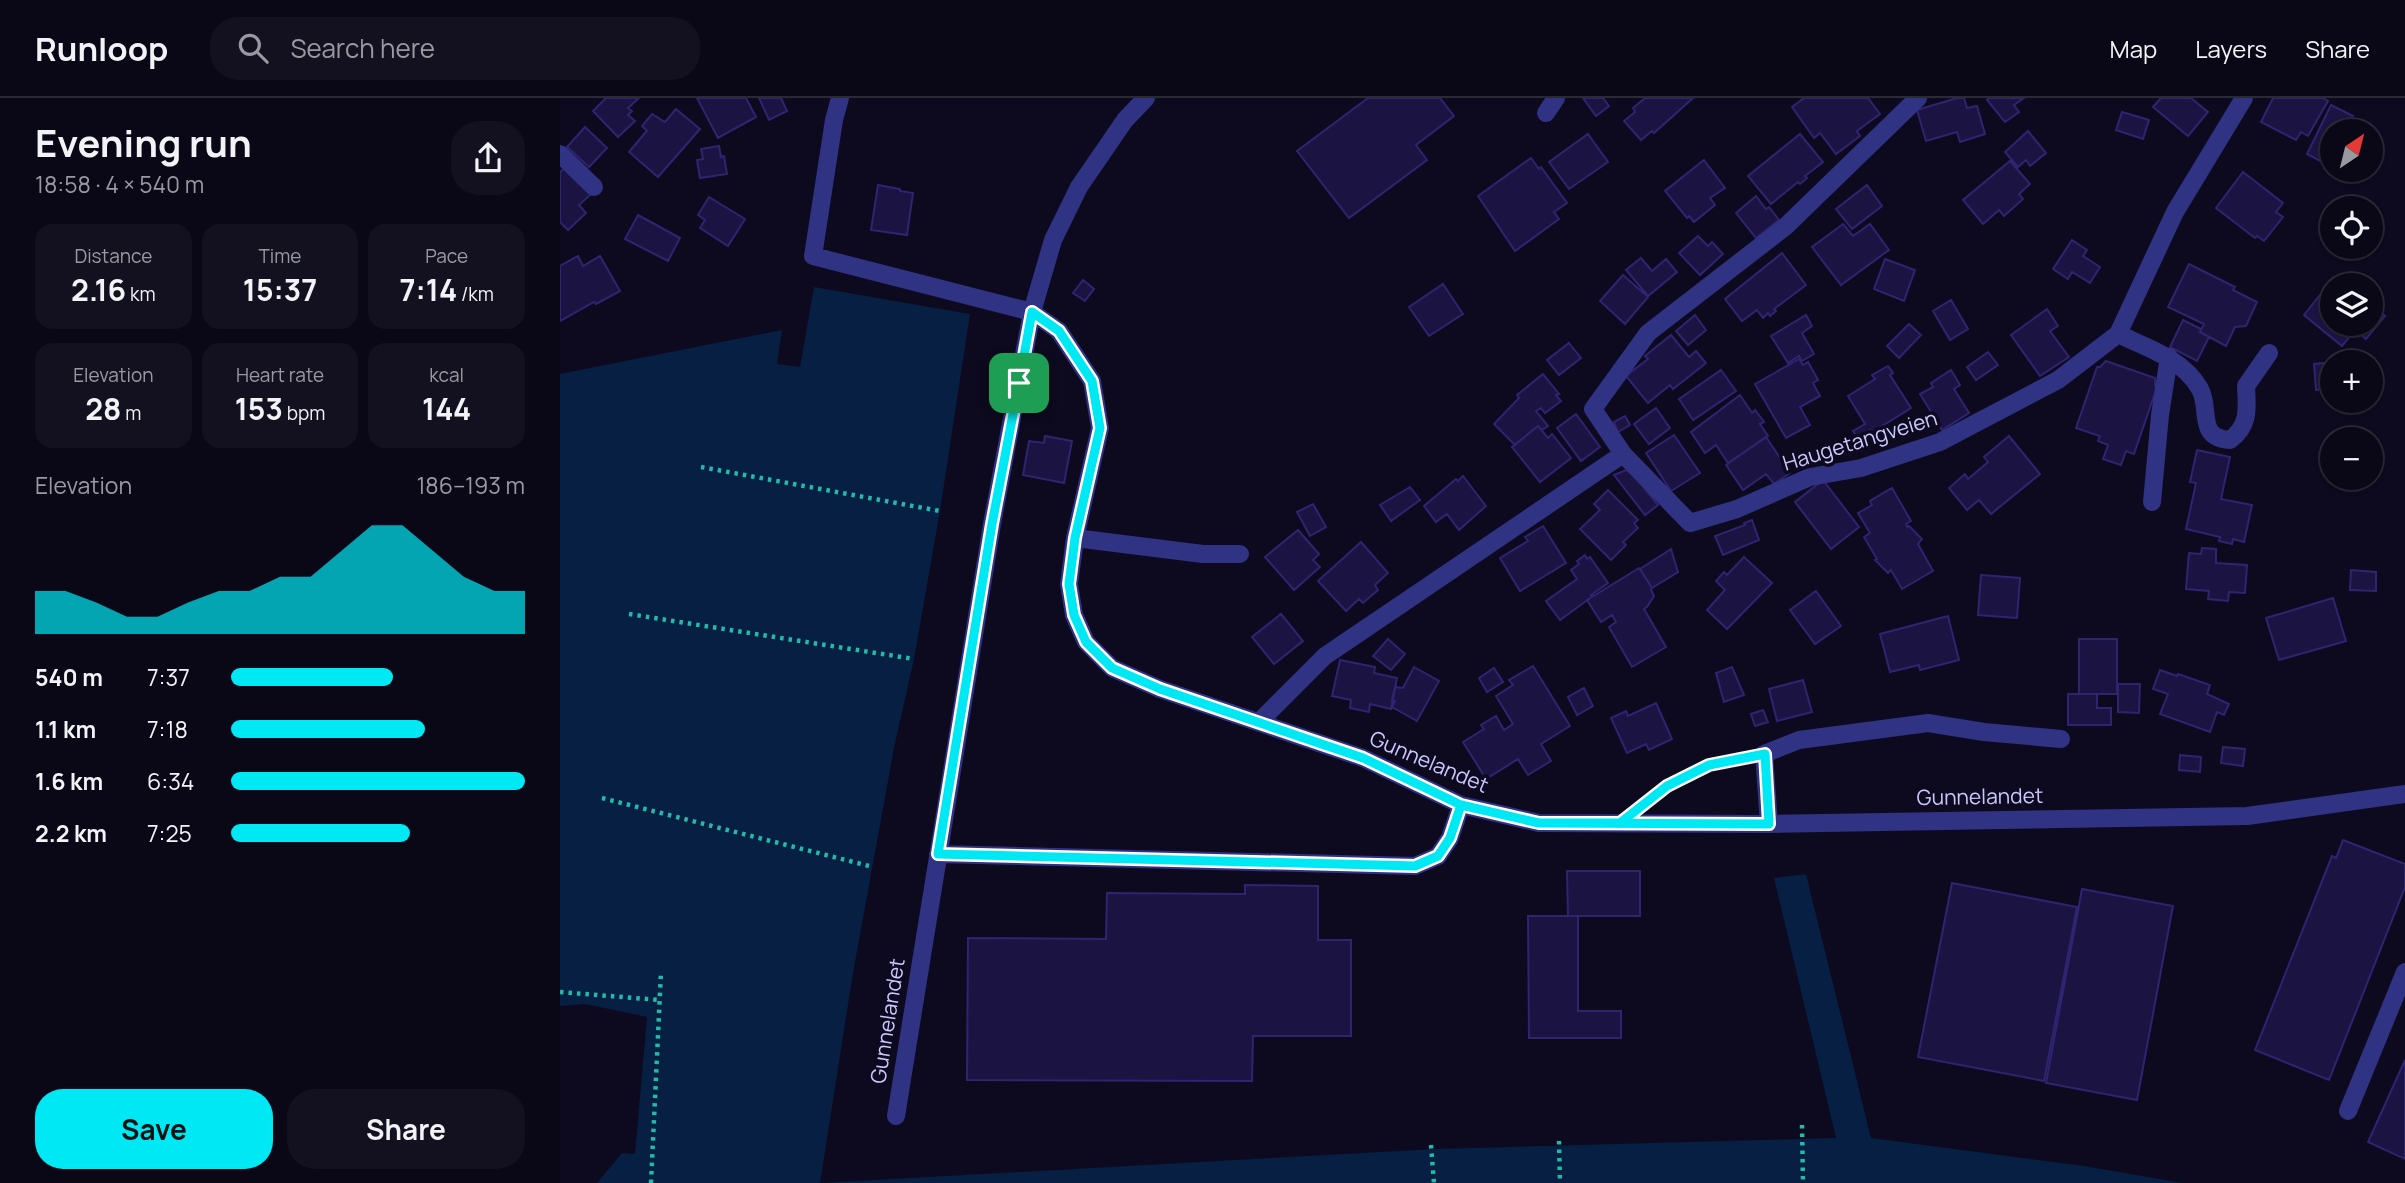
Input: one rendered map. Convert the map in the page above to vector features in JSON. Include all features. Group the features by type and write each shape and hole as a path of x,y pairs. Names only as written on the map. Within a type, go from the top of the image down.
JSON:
{"street":[{"path":"840,98 834,120 813,256 1032,312"},
{"name":"Gunnelandet","path":"896,1116 992,524 1032,312 1053,240 1079,187 1125,120 1146,98"},
{"name":"Haugetangveien","path":"1918,98 1785,227 1648,333 1593,409 1623,454 1690,523 1737,509 1810,477 1861,468 1940,442 2058,380 2118,334"},
{"path":"2244,98 2175,212 2118,334 2169,357 2186,372 2200,390 2208,428 2218,437 2231,440 2246,421 2246,386 2269,354"},
{"path":"560,154 594,187"},
{"name":"Gunnelandet","path":"1032,312 1059,331 1092,381 1100,428 1075,538 1069,584 1074,615 1086,642 1112,668 1160,689 1363,758 1461,805 1539,823 1769,824 2247,816 2398,794"},
{"path":"2152,502 2160,415 2169,357"},
{"path":"1259,722 1325,656 1623,454"},
{"path":"1075,538 1203,554 1240,554"},
{"path":"1769,824 1765,754 1799,740 1928,723 1984,732 2061,739"},
{"path":"938,854 1415,866 1438,856 1450,838 1461,805"},
{"path":"2348,1111 2405,972"}],"path":[{"path":"701,467 940,512"},
{"path":"629,614 914,659"},
{"path":"1620,823 1667,786 1709,765 1765,754"},
{"path":"602,798 873,867"},
{"path":"651,1183 661,972"},
{"path":"560,992 659,1000"},
{"path":"1802,1125 1803,1183"},
{"path":"1559,1141 1560,1183"},
{"path":"1431,1145 1434,1183"}],"water":[{"path":"814,287 970,314 940,511 853,973 820,1183 597,1183 622,1153 635,1154 647,1017 585,1004 560,1006 560,374 782,330 777,364 800,367"},
{"path":"1806,874 1871,1138 2084,1166 2183,1183 820,1183 1435,1149 1836,1138 1774,878"}],"building":[{"path":"606,98 639,98 628,108 632,111 628,115 635,121 618,137 593,111"},
{"path":"697,98 746,98 756,117 718,138"},
{"path":"759,98 781,98 787,111 769,120"},
{"path":"1368,98 1440,98 1454,116 1416,145 1427,160 1349,218 1297,151"},
{"path":"1583,98 1603,98 1609,106 1596,116"},
{"path":"1645,98 1693,98 1654,133 1652,131 1641,140 1624,121 1635,112 1633,108"},
{"path":"1804,98 1868,98 1880,114 1857,131 1860,136 1836,154 1820,133 1814,138 1792,107"},
{"path":"1964,98 1967,108 1977,106 1985,134 1960,142 1957,132 1926,141 1917,110"},
{"path":"2024,98 2014,105 2019,112 2005,122 1987,100"},
{"path":"2161,98 2191,98 2208,112 2188,136 2153,107"},
{"path":"2273,98 2323,98 2328,101 2308,136 2301,132 2296,140 2261,122"},
{"path":"2331,105 2353,116 2351,119 2324,119"},
{"path":"676,109 700,129 658,177 629,152 647,131 642,126 652,114 665,122"},
{"path":"2122,112 2149,120 2143,139 2116,130"},
{"path":"585,127 607,148 589,167 567,147"},
{"path":"2320,127 2320,161 2307,154"},
{"path":"2028,131 2046,153 2030,166 2026,160 2018,167 2005,152"},
{"path":"1588,134 1608,162 1569,189 1549,162"},
{"path":"1800,134 1823,162 1805,176 1807,178 1800,184 1798,182 1771,204 1748,176"},
{"path":"719,146 727,174 700,178 697,160 703,159 701,149"},
{"path":"1531,158 1539,169 1541,167 1567,203 1554,212 1559,219 1515,251 1478,196"},
{"path":"1704,160 1725,188 1710,198 1715,205 1694,222 1689,216 1687,218 1665,191"},
{"path":"2010,161 2030,184 2019,194 2023,199 2004,216 1999,210 1983,224 1963,200"},
{"path":"567,166 591,194 579,205 586,213 568,230 560,222 560,172"},
{"path":"2243,172 2283,203 2276,212 2283,217 2264,241 2257,236 2255,238 2216,208"},
{"path":"878,185 913,193 907,235 871,230"},
{"path":"1867,185 1882,206 1852,229 1836,209"},
{"path":"1756,196 1779,220 1756,238 1736,213"},
{"path":"709,197 745,219 728,246 700,228 705,220 698,215"},
{"path":"638,215 680,238 668,261 625,239"},
{"path":"1843,224 1853,236 1870,224 1889,250 1841,285 1812,247"},
{"path":"1698,236 1708,246 1712,242 1723,254 1700,275 1679,253"},
{"path":"2072,240 2087,250 2083,256 2100,267 2090,283 2072,272 2068,279 2053,269"},
{"path":"1782,253 1806,285 1774,309 1776,311 1770,316 1768,313 1763,318 1757,310 1742,321 1725,299"},
{"path":"578,256 583,266 600,256 620,291 560,321 560,266"},
{"path":"1641,258 1652,271 1666,259 1677,272 1648,296 1626,270"},
{"path":"1885,259 1915,270 1904,301 1874,289"},
{"path":"2189,264 2235,287 2233,290 2257,302 2246,326 2235,327 2226,346 2200,332 2204,324 2168,307"},
{"path":"1623,275 1648,297 1625,324 1600,301"},
{"path":"1083,280 1094,289 1085,301 1073,293"},
{"path":"1443,284 1463,314 1429,336 1409,307"},
{"path":"2320,295 2320,328 2304,315"},
{"path":"1951,300 1968,329 1950,340 1933,311"},
{"path":"2047,309 2058,326 2050,331 2069,357 2040,376 2011,335"},
{"path":"1695,315 1706,330 1688,345 1676,331"},
{"path":"1806,315 1812,326 1802,333 1814,354 1802,361 1799,356 1788,363 1771,336"},
{"path":"2183,320 2201,329 2200,332 2209,337 2197,361 2170,347"},
{"path":"1909,324 1921,335 1899,358 1887,346"},
{"path":"1671,335 1689,357 1696,351 1706,363 1673,389 1670,385 1648,403 1626,376 1648,359 1645,356"},
{"path":"2330,336 2350,336 2342,346"},
{"path":"1569,343 1581,358 1559,375 1547,360"},
{"path":"1988,352 1998,365 1976,380 1967,367"},
{"path":"1799,359 1803,365 1808,362 1818,380 1813,383 1820,396 1800,407 1810,425 1786,438 1755,384"},
{"path":"2106,361 2155,378 2157,387 2134,454 2126,451 2121,465 2103,459 2108,445 2098,441 2100,436 2076,428 2097,367"},
{"path":"2320,363 2320,390 2316,390 2314,364"},
{"path":"1888,366 1893,373 1890,375 1911,408 1871,433 1870,430 1857,437 1853,431 1865,424 1848,396 1875,379 1872,375"},
{"path":"1721,370 1736,391 1693,420 1679,399"},
{"path":"1951,370 1960,385 1954,389 1969,413 1942,430 1920,394 1933,387 1931,383"},
{"path":"1543,374 1559,394 1556,395 1561,401 1545,413 1541,408 1536,411 1548,426 1542,430 1538,426 1515,445 1494,424 1519,398 1517,395"},
{"path":"1740,395 1752,413 1755,410 1764,422 1760,424 1768,436 1728,463 1716,445 1705,453 1691,432"},
{"path":"1656,408 1670,428 1649,444 1634,424"},
{"path":"1576,414 1600,447 1581,461 1557,428"},
{"path":"1625,416 1630,425 1618,432 1614,422"},
{"path":"1538,426 1548,438 1552,434 1571,458 1540,482 1512,447"},
{"path":"1674,435 1700,473 1671,491 1646,453"},
{"path":"1045,436 1072,441 1064,483 1023,475 1029,441 1044,443"},
{"path":"2009,436 2040,474 1991,514 1979,500 1967,510 1949,488 1965,474 1968,479 1988,462 1984,457"},
{"path":"1766,437 1790,473 1774,484 1766,474 1743,490 1726,465"},
{"path":"2197,450 2230,457 2221,499 2252,505 2244,542 2233,539 2232,544 2219,541 2220,537 2186,529 2196,483 2190,482"},
{"path":"1629,469 1658,505 1645,515 1614,475"},
{"path":"1463,476 1486,506 1459,530 1447,514 1436,522 1424,506"},
{"path":"1823,480 1859,527 1831,549 1795,502"},
{"path":"1410,487 1420,500 1391,521 1380,505"},
{"path":"1892,488 1911,521 1906,524 1907,527 1922,539 1918,544 1933,571 1902,589 1891,570 1888,573 1875,560 1877,559 1864,537 1870,533 1858,513 1872,505 1870,501"},
{"path":"1608,490 1638,520 1634,523 1638,528 1623,542 1626,545 1611,560 1580,529 1600,510 1594,504"},
{"path":"1313,504 1326,527 1310,536 1297,512"},
{"path":"1752,520 1759,540 1723,555 1715,536"},
{"path":"1543,526 1566,563 1520,591 1500,558 1528,541 1525,537"},
{"path":"1298,530 1319,554 1313,560 1320,567 1294,590 1265,557"},
{"path":"1361,542 1388,573 1375,585 1378,590 1363,603 1359,599 1346,611 1318,581"},
{"path":"2202,548 2216,549 2216,563 2247,565 2245,593 2229,592 2228,601 2208,599 2209,591 2186,589 2189,553 2201,554"},
{"path":"1671,549 1678,572 1652,588 1640,569"},
{"path":"1585,555 1587,559 1590,557 1608,583 1560,620 1546,601 1577,579 1571,570"},
{"path":"1744,557 1772,583 1727,629 1707,610 1725,590 1716,581 1724,572 1727,575"},
{"path":"1639,568 1654,596 1644,609 1666,647 1632,667 1609,627 1616,622 1612,615 1601,622 1587,600"},
{"path":"2351,570 2376,572 2376,591 2350,590"},
{"path":"1981,575 2020,578 2017,618 1978,615"},
{"path":"1816,591 1841,626 1815,644 1790,610"},
{"path":"2333,598 2346,641 2279,660 2266,618"},
{"path":"1281,614 1303,641 1274,664 1252,637"},
{"path":"1948,616 1959,660 1920,670 1919,665 1890,672 1880,634"},
{"path":"1388,639 1405,654 1391,670 1373,656"},
{"path":"2079,639 2117,639 2117,694 2079,694"},
{"path":"1340,660 1375,667 1374,673 1397,678 1391,709 1370,704 1369,712 1350,708 1351,700 1332,696"},
{"path":"1533,666 1570,726 1541,744 1551,761 1528,775 1518,759 1486,779 1463,742 1484,729 1481,725 1496,716 1504,730 1513,724 1496,696 1513,685 1509,680"},
{"path":"1414,667 1439,681 1417,721 1392,707 1395,687 1403,688"},
{"path":"1732,667 1744,695 1724,702 1716,673"},
{"path":"1494,668 1503,682 1487,692 1479,678"},
{"path":"2160,670 2210,685 2207,694 2229,704 2224,715 2217,712 2210,732 2160,714 2168,694 2153,689"},
{"path":"1803,680 1812,712 1777,721 1769,689"},
{"path":"2118,684 2140,684 2139,713 2118,712"},
{"path":"1584,688 1593,706 1577,715 1568,697"},
{"path":"2068,694 2097,694 2097,708 2111,708 2111,725 2068,725"},
{"path":"1656,703 1672,739 1649,750 1646,744 1627,753 1611,718 1626,711 1628,716"},
{"path":"1763,710 1768,722 1755,726 1751,714"},
{"path":"2223,747 2245,749 2243,766 2221,763"},
{"path":"2180,755 2201,757 2200,772 2179,770"},
{"path":"2343,840 2405,864 2405,887 2329,1080 2255,1050 2332,856 2336,858"},
{"path":"1567,871 1640,871 1640,916 1568,916"},
{"path":"1952,883 2077,907 2044,1081 1918,1057"},
{"path":"1245,885 1318,886 1318,940 1351,940 1351,1036 1253,1036 1252,1081 967,1080 968,938 1106,939 1107,893 1245,894"},
{"path":"2082,889 2173,906 2137,1100 2046,1083"},
{"path":"1528,916 1578,916 1578,1011 1621,1011 1621,1038 1529,1038"},
{"path":"2405,1060 2405,1159 2368,1142"}],"route":[{"path":"1019,383 992,524 938,854 1415,866 1438,856 1450,838 1461,805 1539,823 1620,823 1667,786 1709,765 1765,754 1769,824 1539,823 1461,805 1363,758 1160,689 1112,668 1086,642 1074,615 1069,584 1075,538 1100,428 1092,381 1059,331 1032,312 1019,383"}]}
